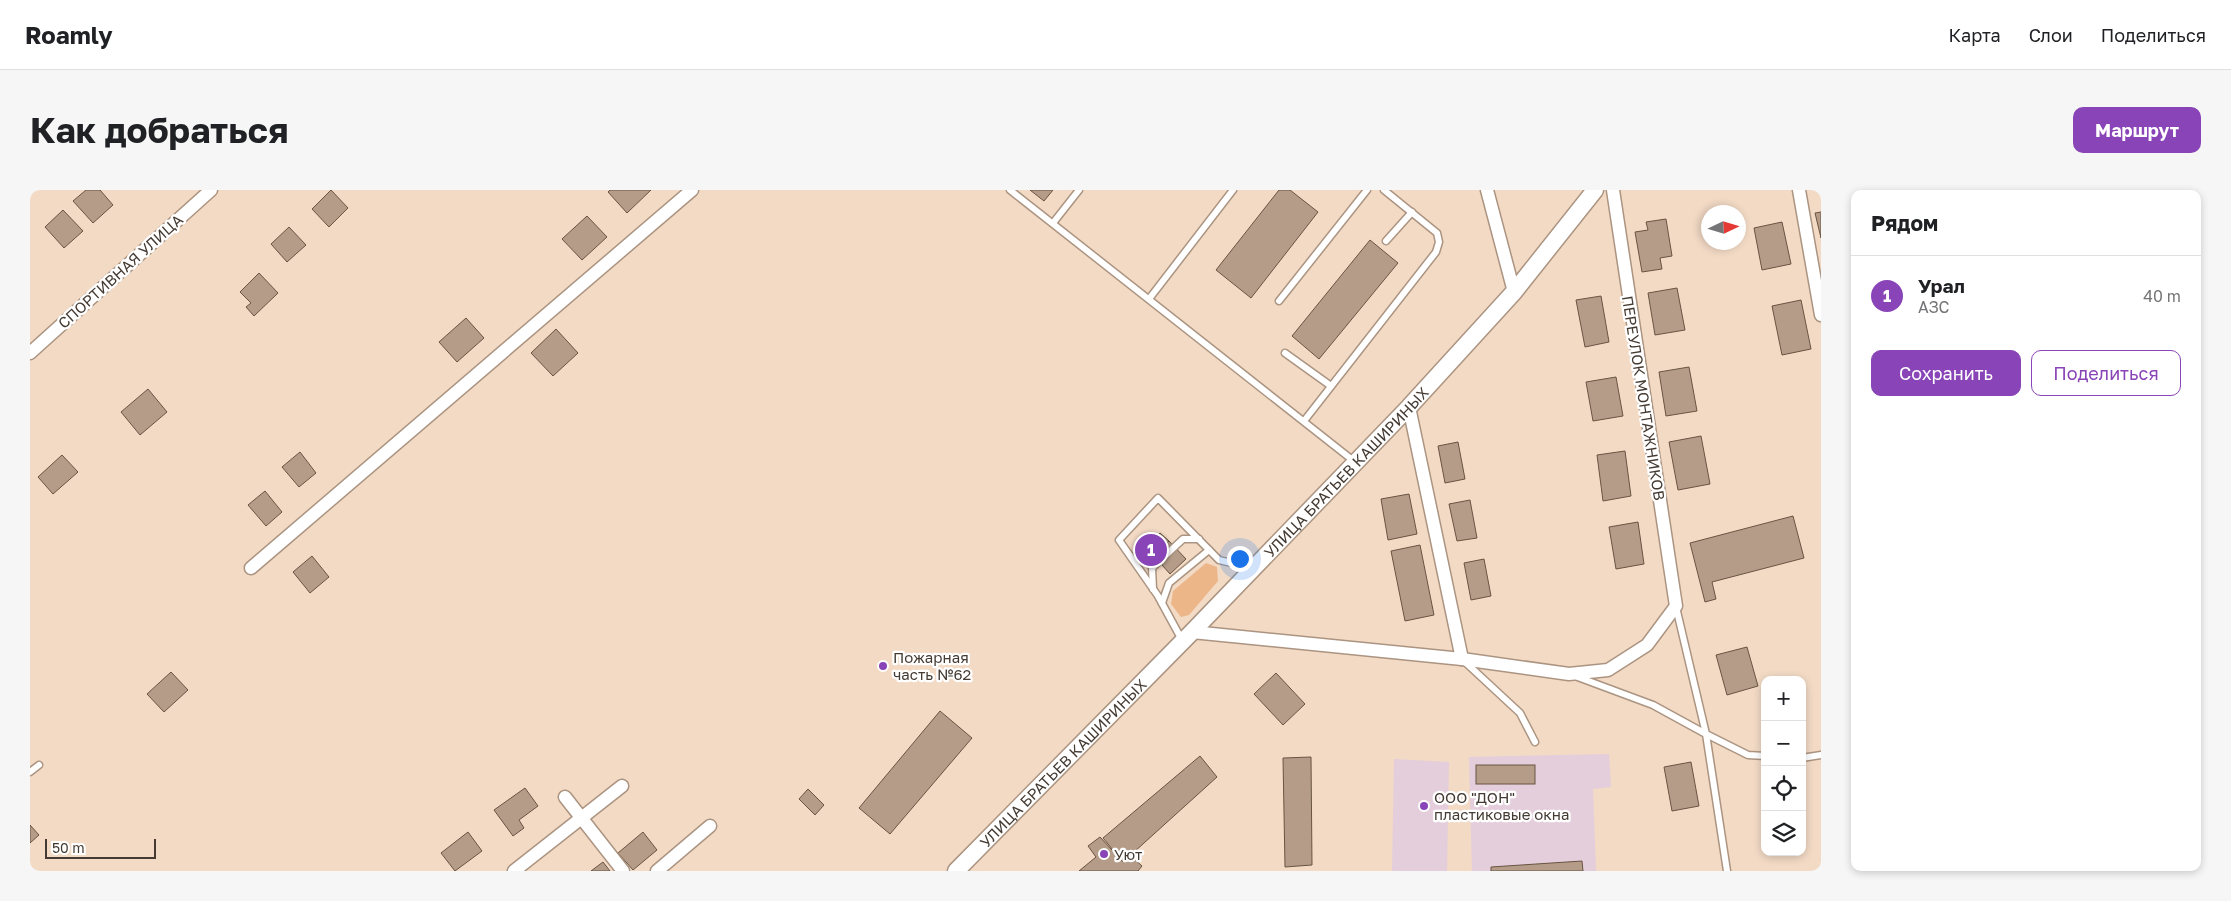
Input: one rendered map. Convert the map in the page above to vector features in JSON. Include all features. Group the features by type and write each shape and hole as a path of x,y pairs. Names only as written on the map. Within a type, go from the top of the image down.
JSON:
{"main road":[{"name":"УЛИЦА БРАТЬЕВ КАШИРИНЫХ","path":"956,871 1187,637 1409,407 1514,292 1595,190"}],"street":[{"name":"СПОРТИВНАЯ УЛИЦА","path":"30,353 211,190"},
{"path":"251,568 692,190"},
{"path":"1487,190 1514,292"},
{"name":"ПЕРЕУЛОК МОНТАЖНИКОВ","path":"1613,190 1676,606"},
{"path":"1799,190 1821,315"},
{"path":"1409,407 1462,659"},
{"path":"1187,637 1462,659 1569,674 1608,670 1647,645 1676,606"},
{"path":"514,871 622,786"},
{"path":"565,797 623,871"},
{"path":"657,871 710,826"}],"lane":[{"path":"1010,190 1356,463"},
{"path":"1053,223 1079,190"},
{"path":"1149,299 1233,190"},
{"path":"1279,301 1367,190"},
{"path":"1304,421 1436,252 1439,242 1437,233 1384,190"},
{"path":"1386,240 1412,212"},
{"path":"1285,353 1331,386"},
{"path":"1187,637 1119,540 1158,498 1219,560 1254,568"},
{"path":"1153,589 1152,568 1183,539 1198,539"},
{"path":"1162,603 1169,584 1209,550"},
{"path":"1676,606 1706,734 1727,871"},
{"path":"1462,659 1520,713 1535,742"},
{"path":"1569,674 1653,706 1748,755 1761,756"},
{"path":"1806,757 1821,755"},
{"path":"30,772 39,765"}],"shaded area":[{"path":"1206,563 1217,567 1218,581 1189,615 1181,617 1171,604 1173,591"},
{"path":"1609,754 1611,787 1593,789 1596,871 1472,871 1469,757"},
{"path":"1394,759 1449,762 1447,871 1392,871"}],"building":[{"path":"86,190 100,190 113,205 93,223 73,201"},
{"path":"331,190 348,208 329,227 312,209"},
{"path":"610,190 651,190 627,213 608,192"},
{"path":"1030,190 1053,190 1044,201"},
{"path":"1279,190 1290,190 1318,212 1251,298 1216,270"},
{"path":"63,210 83,231 64,248 45,227"},
{"path":"1821,212 1821,238 1815,213"},
{"path":"587,216 607,237 582,260 562,239"},
{"path":"1666,219 1672,256 1660,258 1662,269 1642,272 1635,232 1648,230 1646,222"},
{"path":"1782,222 1791,264 1762,270 1754,228"},
{"path":"289,227 306,245 287,262 271,244"},
{"path":"1370,240 1398,263 1319,359 1292,336"},
{"path":"259,273 278,293 254,316 246,307 251,303 240,292"},
{"path":"1677,288 1685,330 1655,335 1648,293"},
{"path":"1601,296 1609,342 1585,347 1576,300"},
{"path":"1801,300 1811,349 1782,355 1772,306"},
{"path":"466,318 484,338 457,362 439,342"},
{"path":"556,329 578,353 553,376 531,353"},
{"path":"1689,367 1697,411 1666,416 1659,372"},
{"path":"1616,377 1623,416 1593,421 1586,382"},
{"path":"148,389 167,412 140,435 121,412"},
{"path":"1701,436 1710,484 1678,490 1669,442"},
{"path":"1458,442 1465,479 1445,483 1438,446"},
{"path":"1625,451 1631,496 1603,501 1597,455"},
{"path":"300,452 316,473 299,487 282,467"},
{"path":"62,455 78,472 53,494 38,477"},
{"path":"265,491 282,512 266,526 248,505"},
{"path":"1409,494 1417,534 1388,540 1381,499"},
{"path":"1470,500 1477,538 1457,541 1449,504"},
{"path":"1793,516 1804,558 1712,582 1716,599 1705,602 1690,543"},
{"path":"1638,522 1644,564 1616,569 1609,527"},
{"path":"1160,533 1169,541 1154,556 1145,548"},
{"path":"1169,541 1186,559 1170,574 1154,556"},
{"path":"1420,545 1434,615 1405,621 1391,551"},
{"path":"312,556 329,577 310,593 293,572"},
{"path":"1484,559 1491,596 1471,600 1464,563"},
{"path":"1747,647 1758,686 1727,695 1716,655"},
{"path":"171,672 188,690 164,712 147,694"},
{"path":"1276,673 1305,704 1283,725 1254,694"},
{"path":"940,711 972,738 890,834 859,808"},
{"path":"1200,756 1217,777 1123,862 1103,838"},
{"path":"1311,757 1312,865 1285,867 1283,758"},
{"path":"1691,762 1699,806 1672,811 1664,767"},
{"path":"1476,765 1535,765 1535,784 1476,784"},
{"path":"525,788 538,806 519,820 524,828 513,836 494,810"},
{"path":"808,789 824,805 815,815 799,799"},
{"path":"30,825 39,835 30,843"},
{"path":"468,832 482,851 455,871 441,853"},
{"path":"643,832 657,850 633,870 618,853"},
{"name":"Уют","path":"1100,837 1123,862 1130,855 1142,866 1138,871 1079,871 1096,857 1088,846"},
{"path":"1582,861 1583,871 1491,871 1491,867"},
{"path":"603,862 610,871 591,871"}],"place":[{"name":"Урал","path":"1151,550"},
{"name":"Пожарная часть №62","path":"883,666"},
{"name":"ООО \"ДОН\" пластиковые окна","path":"1424,806"},
{"name":"Уют","path":"1104,854"}]}
